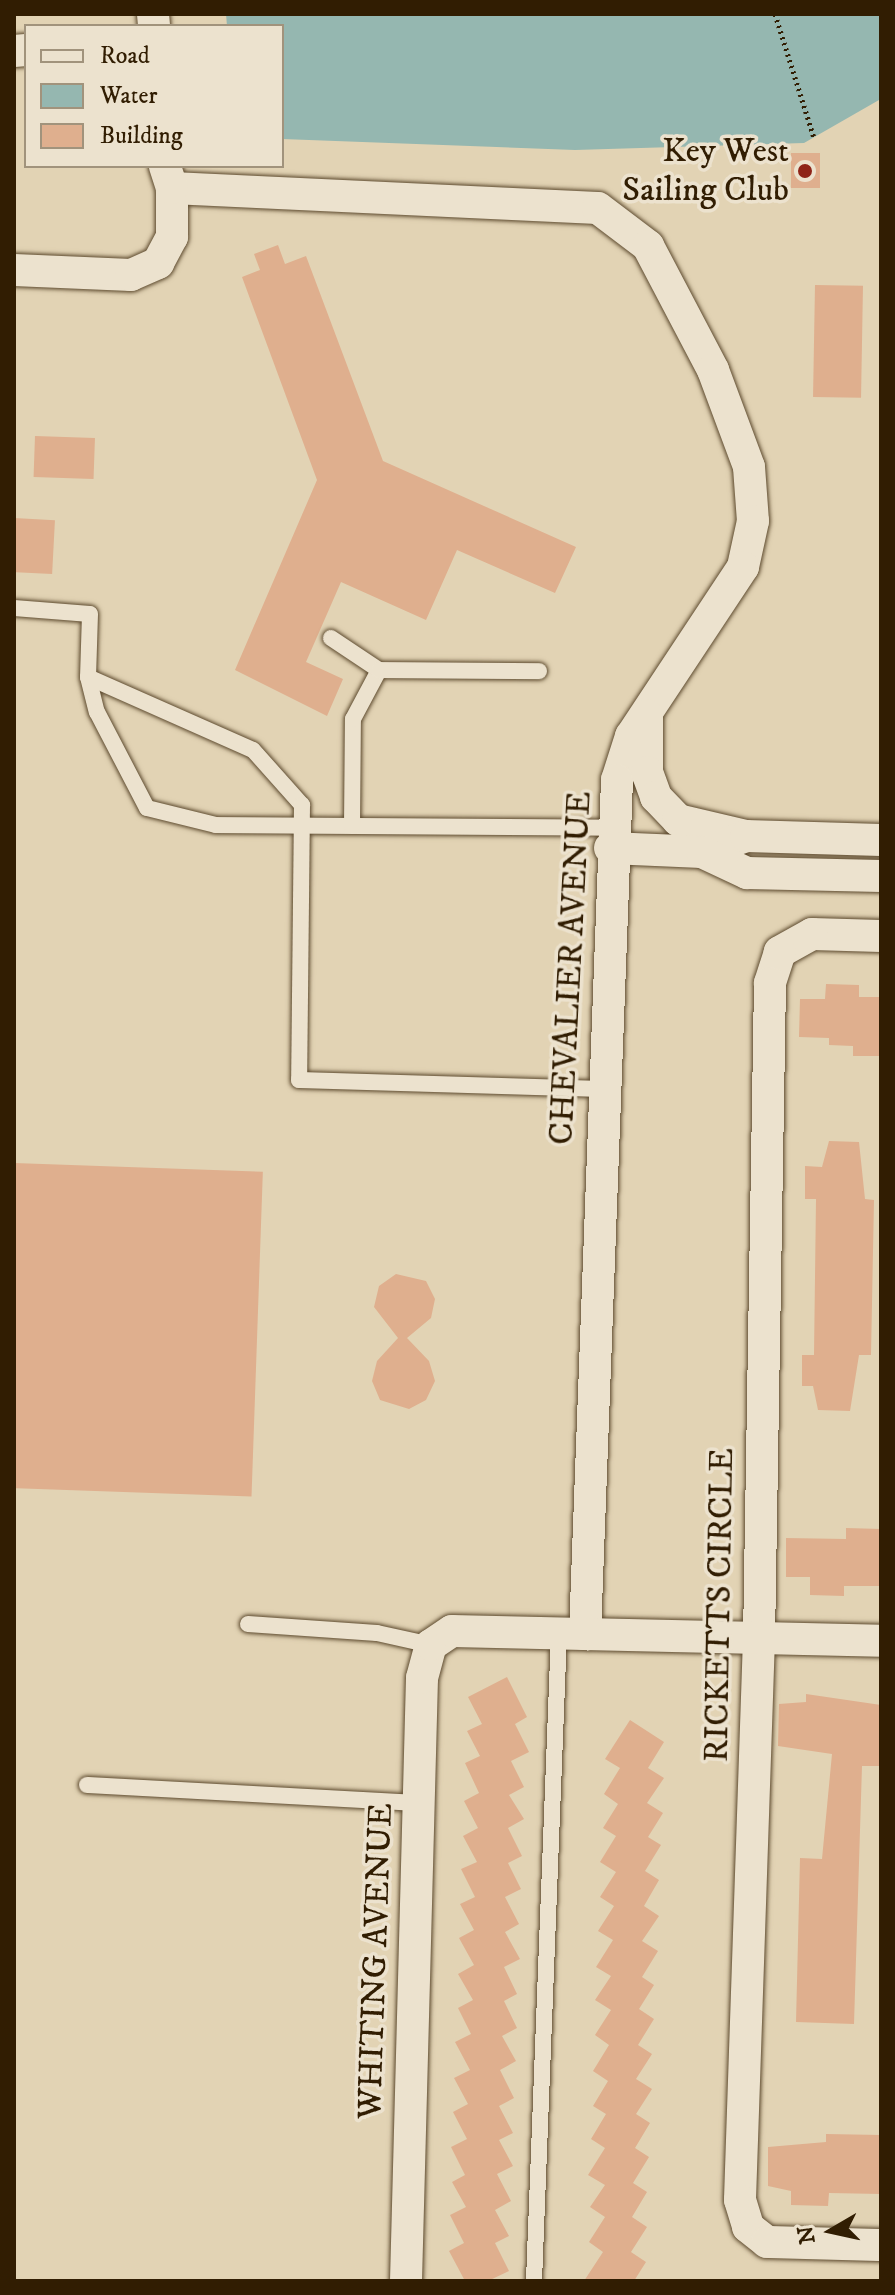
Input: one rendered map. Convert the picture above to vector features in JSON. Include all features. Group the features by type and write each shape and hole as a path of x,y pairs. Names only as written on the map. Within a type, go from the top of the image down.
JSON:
{"street":[{"name":"CHEVALIER AVENUE","path":"168,177 541,201 598,208 648,246 713,370 749,467 753,521 743,567 631,736 617,780 611,838 603,1089 572,1634"},
{"path":"14,270 131,275 158,263 172,237 168,177"},
{"path":"647,713 647,772 656,797 678,820 746,836 881,840"},
{"path":"702,852 746,836"},
{"path":"611,838 702,852 747,873 881,876"},
{"name":"RICKETTS CIRCLE","path":"881,936 812,934 780,952 770,983 759,1638 740,2200 748,2227 767,2242 881,2245"},
{"path":"431,1645 452,1631 881,1641"},
{"name":"WHITING AVENUE","path":"406,2281 422,1678 431,1645"}],"lane":[{"path":"14,608 90,614 88,677 97,712 147,808 216,825 352,826 611,838"},
{"path":"331,638 379,670 539,671"},
{"path":"352,826 353,719 379,670"},
{"path":"88,677 253,750 302,805 299,1080 603,1089"},
{"path":"248,1624 377,1633 431,1645"},
{"path":"534,2281 572,1634"},
{"path":"87,1785 419,1803"}],"path":[{"path":"775,14 814,138"}],"water":[{"path":"226,14 881,14 881,92 879,100 804,143 575,150 284,139 284,24 227,24"}],"building":[{"name":"Key West Sailing Club","path":"791,153 820,153 820,188 791,188"},
{"path":"278,245 285,264 306,256 383,461 576,547 555,593 457,550 426,620 341,582 306,662 343,679 327,716 235,670 317,480 242,277 260,270 254,254"},
{"path":"815,285 863,286 861,398 813,397"},
{"path":"35,436 95,438 94,479 34,477"},
{"path":"14,518 55,520 52,574 14,572"},
{"path":"826,984 859,985 859,997 881,997 881,1056 853,1056 853,1046 829,1045 829,1038 799,1037 800,999 825,999"},
{"path":"829,1141 859,1142 865,1199 874,1200 871,1355 859,1355 850,1411 818,1410 813,1386 802,1386 802,1355 814,1355 816,1199 805,1199 805,1166 822,1167"},
{"path":"14,1163 263,1172 252,1496 14,1488"},
{"path":"396,1274 426,1281 435,1299 431,1318 407,1338 429,1361 435,1381 426,1400 409,1409 380,1400 372,1381 377,1361 398,1338 374,1307 379,1286"},
{"path":"846,1528 881,1529 881,1586 844,1586 844,1596 810,1595 810,1577 786,1577 786,1538 846,1539"},
{"path":"507,1677 527,1717 515,1724 529,1752 511,1761 524,1787 509,1795 524,1819 508,1828 522,1856 508,1863 521,1889 505,1897 519,1924 505,1932 520,1959 504,1967 517,1994 504,2001 517,2028 502,2036 516,2061 500,2070 514,2098 499,2106 513,2133 499,2140 513,2166 497,2174 511,2201 495,2210 509,2236 495,2243 509,2271 488,2281 465,2281 449,2251 464,2243 450,2215 466,2207 452,2182 465,2175 451,2147 467,2139 453,2112 468,2104 454,2078 470,2070 455,2042 471,2034 458,2008 473,2000 458,1974 474,1965 459,1938 474,1930 460,1904 475,1897 461,1869 477,1862 463,1836 478,1828 464,1801 479,1793 465,1763 480,1756 467,1731 482,1724 468,1697"},
{"path":"806,1694 881,1705 881,1766 862,1766 854,2024 796,2022 800,1858 822,1859 832,1754 778,1746 779,1704 806,1702"},
{"path":"630,1720 664,1742 648,1768 664,1778 647,1803 663,1813 648,1837 661,1845 645,1871 659,1880 644,1906 659,1916 642,1941 658,1951 642,1977 654,1985 639,2009 654,2019 638,2045 652,2054 636,2079 652,2089 636,2114 650,2123 635,2148 649,2157 633,2183 647,2192 632,2217 647,2227 631,2252 646,2262 634,2281 584,2281 603,2252 589,2242 605,2217 590,2207 605,2185 588,2175 605,2148 591,2139 606,2114 593,2106 608,2081 593,2071 609,2045 595,2035 611,2010 595,2000 611,1976 596,1967 613,1940 598,1931 614,1906 600,1897 616,1872 600,1862 616,1836 603,1828 618,1804 604,1794 620,1768 605,1759"},
{"path":"826,2134 881,2135 881,2194 829,2193 828,2206 791,2205 791,2191 768,2186 768,2147 826,2142"}],"place":[{"name":"Key West Sailing Club","path":"805,171"}]}
